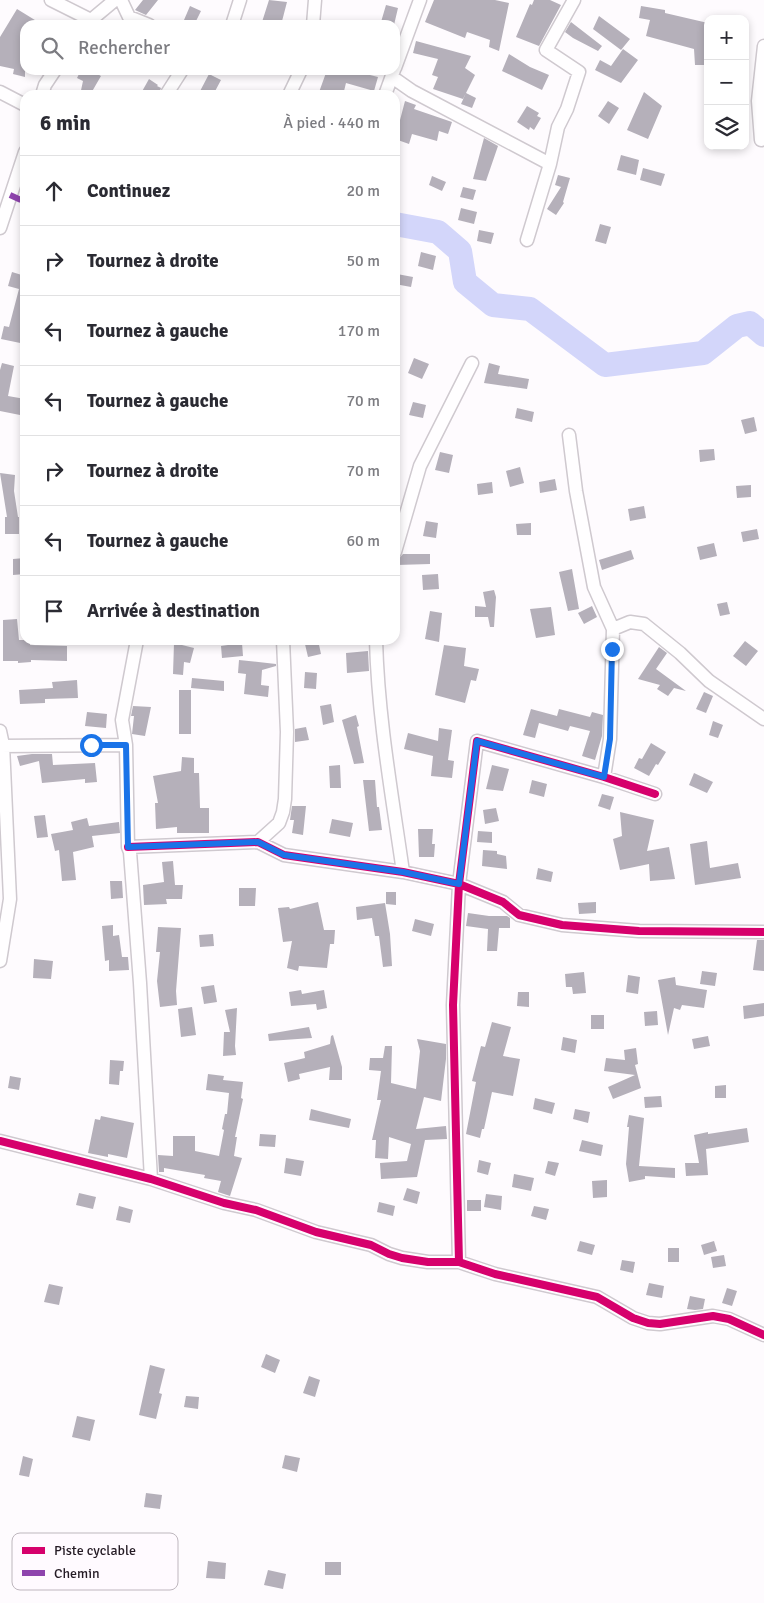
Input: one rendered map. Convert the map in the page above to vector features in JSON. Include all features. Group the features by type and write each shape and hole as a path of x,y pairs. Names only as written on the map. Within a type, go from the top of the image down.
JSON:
{"street":[{"path":"51,0 84,20"},
{"path":"92,20 115,0"},
{"path":"122,0 129,17 136,20"},
{"path":"234,20 240,0"},
{"path":"313,20 315,0"},
{"path":"400,55 420,0"},
{"path":"527,240 550,164 558,127 567,109 579,72 546,50 574,0"},
{"path":"761,140 758,101 764,46"},
{"path":"44,90 52,75"},
{"path":"169,90 179,75"},
{"path":"291,90 299,75"},
{"path":"387,90 393,75"},
{"path":"397,75 412,91 550,164"},
{"path":"0,92 20,102"},
{"path":"0,228 3,209 20,165"},
{"path":"400,535 420,466 472,363"},
{"path":"569,435 576,491 594,587 613,629 610,739 604,777"},
{"path":"613,629 630,622 644,624 680,653 709,681 764,719"},
{"path":"137,645 122,720 126,745 128,847 130,852 140,983 151,1179"},
{"path":"258,842 279,823 285,799 287,732 283,645"},
{"path":"376,645 377,670 387,758 403,872"},
{"path":"0,731 2,746 5,900 0,961"},
{"path":"459,1262 453,1005 459,884 477,741 604,777 655,794"},
{"path":"2,746 126,745"},
{"path":"128,847 258,842 284,855 403,872 459,884 503,902 519,915 562,925 639,931 764,932"},
{"path":"0,1141 151,1179 224,1203 256,1210 316,1232 371,1244 402,1258 428,1262 459,1262 495,1274 597,1297 633,1318 648,1323 660,1324 712,1316 729,1319 764,1335"}],"building":[{"path":"143,0 158,0 146,15 135,10"},
{"path":"269,0 287,2 282,20 263,20"},
{"path":"434,0 495,0 509,3 499,51 489,47 490,40 467,32 465,38 425,22"},
{"path":"534,0 550,0 561,5 539,46 516,37 530,4 532,5"},
{"path":"386,5 398,8 395,20 382,20"},
{"path":"190,6 201,11 196,20 184,20"},
{"path":"641,6 665,10 665,13 704,22 704,65 695,65 694,49 646,36 650,20 639,18"},
{"path":"17,9 35,20 20,20 20,75 25,75 25,77 13,74 14,69 0,66 0,37"},
{"path":"599,16 630,39 621,50 593,29"},
{"path":"571,22 602,46 598,51 565,32"},
{"path":"416,41 471,56 465,68 475,75 463,99 433,89 438,77 432,75 438,59 413,53"},
{"path":"623,49 638,60 621,83 595,70 600,60 611,66"},
{"path":"509,54 530,67 549,75 542,90 502,71"},
{"path":"78,75 101,76 93,90 81,90 83,81 77,78"},
{"path":"208,75 221,80 216,90 201,90"},
{"path":"325,75 370,75 378,77 374,90 346,83 344,90 320,90"},
{"path":"149,79 161,88 160,90 143,90"},
{"path":"644,92 662,106 648,139 627,130"},
{"path":"466,93 476,98 472,108 461,104"},
{"path":"405,101 416,105 414,109 452,122 448,134 439,131 437,141 412,134 409,144 400,141 400,120"},
{"path":"608,101 619,108 609,124 598,116"},
{"path":"527,106 539,113 537,116 541,118 534,130 530,127 529,130 517,122"},
{"path":"484,138 498,146 486,181 473,179"},
{"path":"621,155 639,160 636,175 617,170"},
{"path":"643,168 665,174 661,186 640,180"},
{"path":"558,175 570,178 564,203 556,215 547,209 561,187 555,185"},
{"path":"432,176 446,182 442,191 429,185"},
{"path":"463,187 476,190 473,200 460,197"},
{"path":"461,208 477,212 474,224 458,220"},
{"path":"600,224 611,227 606,244 595,241"},
{"path":"479,230 494,233 491,244 477,241"},
{"path":"421,252 436,256 433,270 418,266"},
{"path":"12,272 20,274 20,343 1,339 4,326 9,327 19,289 8,286"},
{"path":"400,275 413,277 411,287 400,285"},
{"path":"414,358 429,364 422,379 408,373"},
{"path":"2,363 14,366 8,396 20,398 20,415 0,411 0,370"},
{"path":"489,363 500,366 498,374 529,379 527,389 484,383"},
{"path":"413,402 426,405 423,418 409,415"},
{"path":"517,408 534,412 532,422 515,418"},
{"path":"754,417 757,431 745,434 741,420"},
{"path":"714,449 715,460 700,462 699,450"},
{"path":"440,452 453,455 449,473 435,470"},
{"path":"520,467 524,483 510,487 506,471"},
{"path":"0,473 15,475 14,491 19,517 19,534 5,534 5,517 7,517"},
{"path":"555,479 557,490 540,493 539,482"},
{"path":"492,482 493,493 478,495 477,484"},
{"path":"751,485 751,497 737,498 736,486"},
{"path":"644,506 646,518 630,521 628,509"},
{"path":"426,521 438,523 436,538 423,536"},
{"path":"531,523 531,535 517,535 516,524"},
{"path":"757,529 759,539 743,542 741,532"},
{"path":"714,543 717,556 700,560 697,547"},
{"path":"631,550 634,559 602,570 599,560"},
{"path":"403,554 430,554 430,564 400,565 400,557"},
{"path":"20,558 20,574 13,575 13,559"},
{"path":"572,569 579,609 568,611 559,572"},
{"path":"438,574 439,589 423,590 422,575"},
{"path":"494,590 496,597 494,627 490,627 488,617 475,617 475,606 486,607 483,592"},
{"path":"727,602 730,614 720,616 717,604"},
{"path":"592,606 597,617 584,624 578,613"},
{"path":"551,607 555,635 536,638 530,609"},
{"path":"430,611 442,613 439,642 425,639"},
{"path":"17,619 20,645 67,646 67,661 31,660 31,662 18,663 18,661 3,661 3,620"},
{"path":"745,641 758,651 746,666 733,656"},
{"path":"174,645 194,648 190,663 184,662 183,675 173,674"},
{"path":"242,645 243,656 222,658 221,646"},
{"path":"305,645 319,645 321,654 308,657"},
{"path":"444,645 466,648 464,666 479,669 476,681 471,680 465,703 435,695"},
{"path":"659,647 667,653 656,669 686,691 674,688 668,696 657,689 660,685 638,679"},
{"path":"368,651 369,671 347,673 346,653"},
{"path":"239,660 276,664 276,666 262,670 261,685 269,686 268,697 244,694 246,674 238,673"},
{"path":"305,672 317,673 316,689 304,688"},
{"path":"192,678 224,681 224,691 191,688"},
{"path":"77,680 78,698 45,699 45,703 20,704 19,690 53,688 52,682"},
{"path":"179,690 191,690 191,734 179,734"},
{"path":"704,692 713,696 706,713 696,709"},
{"path":"331,704 334,722 323,725 320,706"},
{"path":"133,706 151,707 145,736 132,734 134,716 131,716"},
{"path":"531,709 557,716 559,709 590,717 592,712 603,715 602,736 595,760 582,756 590,731 570,726 568,731 539,723 535,738 523,735"},
{"path":"87,712 107,714 106,728 85,726"},
{"path":"356,715 364,763 354,764 342,720"},
{"path":"713,721 723,725 718,738 709,735"},
{"path":"306,727 309,740 295,742 295,729"},
{"path":"439,728 452,730 448,760 454,761 452,778 431,776 433,756 404,749 408,733 438,741"},
{"path":"651,743 666,752 649,776 634,768 639,758 642,759"},
{"path":"52,754 53,765 95,763 97,782 85,783 85,779 42,783 39,761 20,766 17,756"},
{"path":"182,757 194,758 194,773 199,773 200,808 209,808 209,833 177,833 177,827 156,829 155,803 158,803 153,776 181,771"},
{"path":"340,765 341,788 330,788 329,766"},
{"path":"492,765 509,769 503,791 486,789"},
{"path":"694,773 713,782 707,793 689,785"},
{"path":"363,780 375,780 377,807 379,807 382,830 369,831"},
{"path":"532,780 547,784 544,797 529,793"},
{"path":"602,794 614,797 610,810 598,806"},
{"path":"292,806 306,806 303,835 292,833 294,820 290,820"},
{"path":"496,808 499,821 485,824 483,810"},
{"path":"620,812 654,820 647,851 669,847 675,879 650,881 649,864 620,870 613,839 622,836"},
{"path":"45,815 48,837 37,838 34,816"},
{"path":"87,818 89,826 119,822 120,833 92,836 94,847 73,852 76,880 62,881 59,850 55,851 51,834 73,830 71,822"},
{"path":"332,819 353,823 350,837 329,833"},
{"path":"418,829 433,829 432,844 435,844 434,857 419,857"},
{"path":"478,831 492,832 492,843 477,842"},
{"path":"707,841 710,868 738,863 741,878 695,885 690,844"},
{"path":"483,850 497,851 497,854 506,856 507,869 482,866"},
{"path":"173,861 175,885 183,885 182,899 166,899 167,904 144,905 143,885 164,882 162,862"},
{"path":"538,868 553,872 551,882 536,879"},
{"path":"110,881 122,881 123,898 111,899"},
{"path":"239,888 256,888 255,906 239,906"},
{"path":"386,892 396,892 396,905 386,904"},
{"path":"318,902 324,930 335,930 334,944 330,944 327,968 299,966 298,971 287,968 292,941 283,942 278,908 289,907 290,909"},
{"path":"596,902 596,913 579,914 578,903"},
{"path":"385,903 390,934 392,966 383,967 379,936 375,936 372,918 357,920 356,907"},
{"path":"468,913 507,916 510,918 510,928 499,928 497,951 487,951 488,929 466,926"},
{"path":"415,919 434,924 431,936 412,931"},
{"path":"113,925 113,936 119,935 122,957 128,957 129,970 109,971 109,960 105,961 102,926"},
{"path":"158,927 181,928 176,991 177,1005 160,1007 157,981 160,952 156,952"},
{"path":"213,934 214,946 200,947 199,935"},
{"path":"757,940 764,940 764,971 753,970"},
{"path":"34,959 53,961 51,979 33,978"},
{"path":"702,971 717,973 715,986 700,984"},
{"path":"584,972 586,993 573,994 572,987 566,987 565,974"},
{"path":"628,975 640,977 638,994 626,992"},
{"path":"675,977 676,985 707,990 704,1008 682,1005 680,1010 674,1008 668,1035 658,980"},
{"path":"214,985 217,1002 204,1004 201,987"},
{"path":"301,990 302,994 324,990 327,1008 317,1010 316,1004 291,1006 289,992"},
{"path":"518,992 529,992 529,1007 517,1006"},
{"path":"764,1003 764,1016 744,1019 743,1006"},
{"path":"192,1007 196,1035 181,1037 178,1009"},
{"path":"237,1008 236,1055 223,1056 224,1032 230,1032 225,1010"},
{"path":"657,1011 658,1025 645,1026 644,1012"},
{"path":"591,1015 604,1015 604,1029 591,1029"},
{"path":"492,1022 511,1027 503,1056 520,1059 513,1096 492,1092 484,1129 482,1129 480,1138 466,1134 476,1082 472,1081 481,1046 485,1047"},
{"path":"309,1027 312,1038 269,1041 268,1034"},
{"path":"333,1035 342,1067 342,1080 329,1080 330,1067 299,1074 300,1079 288,1082 284,1063 305,1058 304,1052 330,1044 331,1036"},
{"path":"708,1036 710,1046 694,1049 692,1039"},
{"path":"563,1037 577,1040 575,1053 561,1050"},
{"path":"417,1039 446,1044 446,1059 441,1101 424,1097 416,1129 446,1126 447,1139 425,1140 417,1177 381,1179 380,1163 407,1161 411,1144 389,1137 388,1159 375,1158 376,1140 372,1140 381,1100 377,1100 381,1071 369,1070 370,1058 383,1058 385,1046 392,1046 391,1083 416,1089 420,1051"},
{"path":"636,1048 638,1064 635,1065 641,1088 613,1099 608,1087 635,1075 604,1071 606,1058 625,1060 624,1050"},
{"path":"110,1060 124,1061 123,1071 120,1071 119,1085 109,1084"},
{"path":"208,1074 224,1076 223,1080 243,1082 241,1098 243,1099 235,1137 237,1137 234,1156 242,1158 230,1196 218,1192 221,1181 204,1178 205,1175 164,1168 164,1172 159,1172 158,1155 173,1156 173,1136 195,1136 195,1151 219,1156 229,1093 206,1090"},
{"path":"10,1076 21,1078 19,1090 8,1088"},
{"path":"726,1085 726,1098 715,1098 715,1086"},
{"path":"661,1096 662,1107 645,1108 644,1097"},
{"path":"535,1098 555,1103 552,1114 533,1109"},
{"path":"311,1109 351,1119 349,1128 309,1120"},
{"path":"575,1109 590,1112 588,1123 573,1119"},
{"path":"629,1115 644,1118 639,1166 675,1168 675,1178 645,1176 645,1179 629,1182 626,1164"},
{"path":"101,1116 134,1123 127,1158 108,1154 108,1157 88,1153 95,1119 100,1120"},
{"path":"747,1128 749,1142 706,1149 708,1175 686,1176 685,1163 699,1163 694,1135"},
{"path":"260,1134 276,1135 275,1147 259,1146"},
{"path":"582,1140 603,1145 601,1156 579,1151"},
{"path":"286,1158 304,1161 301,1176 284,1173"},
{"path":"479,1160 491,1163 488,1175 477,1172"},
{"path":"548,1161 559,1163 555,1176 545,1173"},
{"path":"514,1174 534,1178 531,1191 512,1187"},
{"path":"607,1180 607,1197 593,1198 592,1181"},
{"path":"407,1188 420,1192 417,1204 403,1200"},
{"path":"79,1193 96,1197 93,1209 76,1205"},
{"path":"486,1194 502,1196 501,1210 484,1207"},
{"path":"467,1200 481,1200 481,1211 467,1211"},
{"path":"379,1202 395,1206 393,1216 377,1212"},
{"path":"119,1206 133,1210 130,1223 116,1220"},
{"path":"534,1206 549,1209 546,1220 531,1216"},
{"path":"580,1241 595,1245 592,1255 577,1251"},
{"path":"714,1241 717,1251 704,1255 701,1245"},
{"path":"668,1248 679,1248 679,1262 668,1262"},
{"path":"724,1255 726,1266 713,1268 711,1257"},
{"path":"622,1260 635,1262 633,1273 620,1270"},
{"path":"649,1283 664,1286 662,1298 646,1295"},
{"path":"49,1284 63,1287 59,1305 44,1302"},
{"path":"727,1288 737,1291 732,1306 722,1303"},
{"path":"690,1296 705,1299 703,1309 687,1309"},
{"path":"266,1354 280,1360 275,1373 261,1367"},
{"path":"150,1365 165,1369 159,1393 162,1394 156,1419 139,1415"},
{"path":"309,1376 320,1380 315,1397 303,1393"},
{"path":"186,1396 199,1397 198,1409 184,1407"},
{"path":"77,1416 95,1420 90,1441 72,1437"},
{"path":"285,1455 300,1458 297,1472 282,1468"},
{"path":"23,1456 33,1459 29,1477 19,1475"},
{"path":"146,1493 162,1495 160,1509 144,1507"},
{"path":"208,1561 226,1563 225,1579 206,1578"},
{"path":"325,1562 341,1562 341,1575 325,1575"},
{"path":"268,1570 286,1574 283,1589 264,1585"}],"waterway":[{"path":"400,225 438,232 460,251 465,282 493,305 530,309 605,365 703,353 737,326 750,323 764,335"}],"marked path":[{"path":"10,195 20,200"}],"cycle path":[{"path":"459,1262 453,1005 459,884 477,741 604,777 655,794"},
{"path":"128,847 258,842 284,855 403,872 459,884 503,902 519,915 562,925 639,931 764,932"},
{"path":"0,1141 151,1179 224,1203 256,1210 316,1232 371,1245 402,1258 428,1262 459,1262 495,1274 597,1297 633,1318 648,1323 660,1324 713,1316 729,1319 764,1335"}],"route":[{"path":"91,745 126,745 128,847 258,842 284,855 403,872 459,884 477,741 604,777 610,739 612,649"}]}
